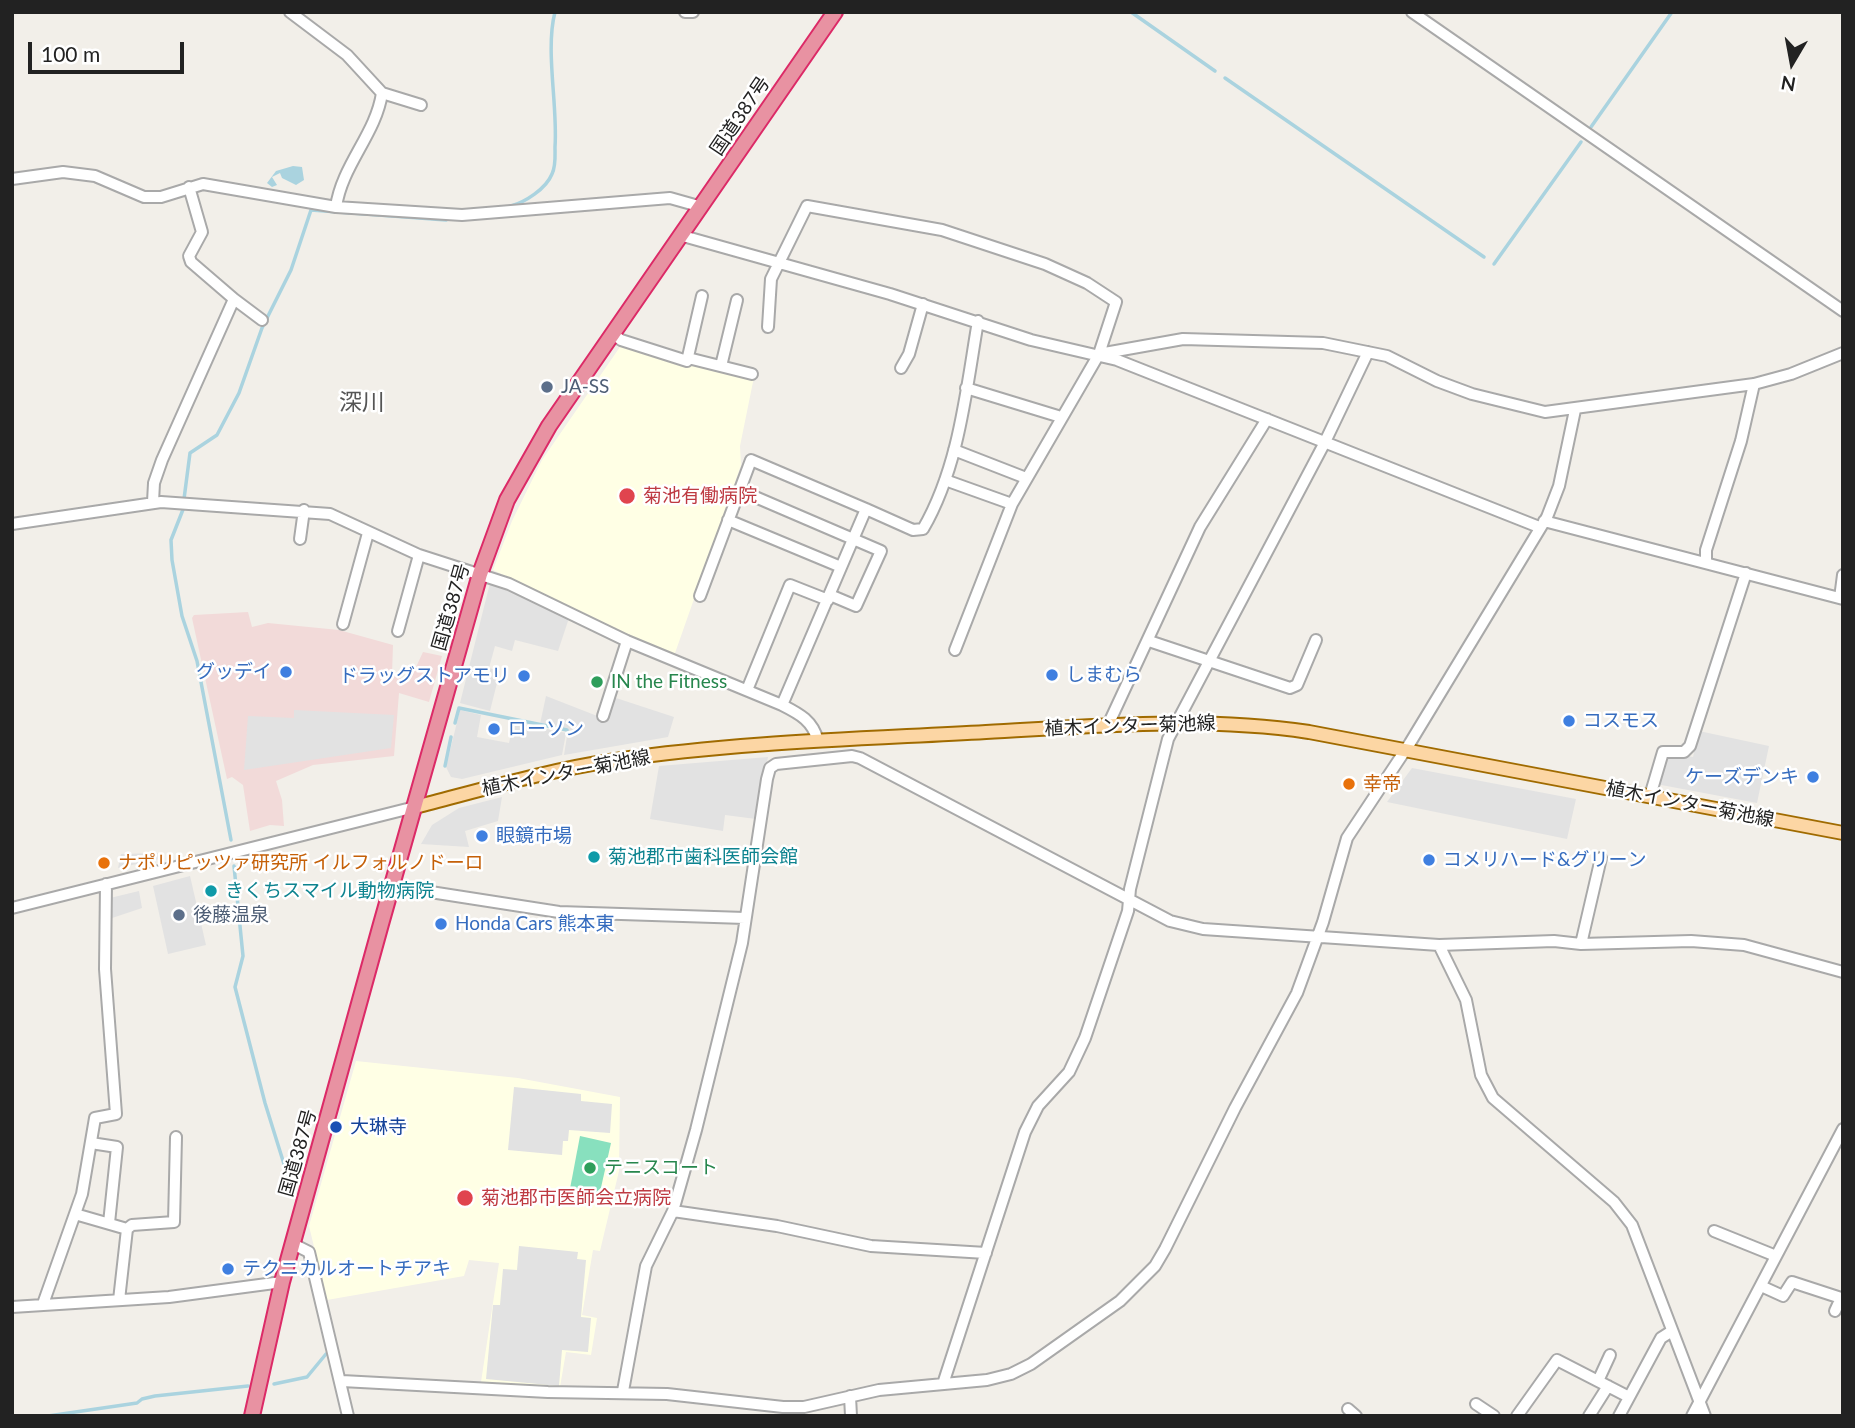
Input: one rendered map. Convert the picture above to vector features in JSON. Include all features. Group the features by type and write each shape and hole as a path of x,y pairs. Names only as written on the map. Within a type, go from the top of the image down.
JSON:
{"highway":[{"name":"国道387号","path":"252,1416 282,1282 392,886 480,574 507,500 528,461 613,334 835,12"}],"main road":[{"name":"植木インター菊池線","path":"415,807 615,760 715,748 1175,721 1277,727 1843,833"}],"street":[{"path":"290,12 347,55 382,93 421,105"},
{"path":"685,12 693,12"},
{"path":"1412,12 1843,311"},
{"path":"336,207 343,180 370,128 382,93"},
{"path":"12,179 54,172 85,174 135,194 153,198 203,184 336,207 475,215 670,198 702,207"},
{"path":"189,187 202,232 189,256 191,262 262,320"},
{"path":"768,327 768,293 771,279 807,206 943,230 1045,264 1116,302 1099,354 1060,417 1012,504 955,649"},
{"path":"683,236 923,304 1031,340 1099,354 1325,444 1542,524 1841,598 1843,575"},
{"path":"688,358 702,296"},
{"path":"153,502 154,483 162,460 234,299"},
{"path":"721,366 737,300"},
{"path":"901,368 909,354 923,304"},
{"path":"701,596 751,460 913,530 923,529 945,480 954,450 978,321"},
{"path":"613,334 621,340 687,361 688,358 752,374"},
{"path":"1099,354 1183,339 1323,343 1399,361 1437,381 1472,394 1545,412 1575,410 1653,396 1719,391 1791,374 1843,353"},
{"path":"943,1384 1026,1132 1038,1106 1069,1072 1085,1038 1130,898 1130,888 1159,766 1175,721 1325,444 1368,352"},
{"path":"1706,563 1706,550 1741,441 1754,384"},
{"path":"966,388 1060,417"},
{"path":"342,1381 548,1392 623,1391 783,1407 804,1406 879,1390 987,1380 1011,1374 1031,1364 1120,1301 1155,1266 1235,1108 1282,1026 1317,936 1347,838 1404,751 1542,524 1559,486 1575,410"},
{"path":"1108,725 1200,527 1267,419"},
{"path":"954,450 1027,478"},
{"path":"945,480 1012,504"},
{"path":"739,490 881,551 856,606 790,585 747,690"},
{"path":"12,524 153,502 249,510 304,510 330,514 419,555 509,584 627,641 782,705 804,717 813,726 818,741"},
{"path":"782,705 866,509"},
{"path":"300,539 304,510"},
{"path":"727,520 841,567"},
{"path":"342,624 368,533"},
{"path":"398,631 419,555"},
{"path":"1650,796 1663,752 1689,750 1746,573"},
{"path":"1149,641 1290,688 1297,685 1316,640"},
{"path":"603,716 627,641"},
{"path":"841,740 852,756 1170,921 1203,929 1439,945 1554,941 1581,944 1691,941 1744,946 1843,972"},
{"path":"623,1391 646,1266 673,1211 718,1043 746,918 770,768 785,762 852,756"},
{"path":"12,908 415,807"},
{"path":"1581,944 1601,858"},
{"path":"43,1304 82,1194 95,1118 116,1114 105,969 106,884"},
{"path":"392,886 559,912 746,918"},
{"path":"1439,945 1466,1000 1486,1087 1503,1108 1625,1214 1705,1416"},
{"path":"1692,1416 1843,1129"},
{"path":"119,1300 127,1229 132,1225 174,1222 176,1137"},
{"path":"91,1143 117,1147 108,1223"},
{"path":"673,1211 777,1226 871,1246 986,1253"},
{"path":"75,1214 100,1224 108,1223 127,1229"},
{"path":"1714,1231 1776,1256"},
{"path":"293,1244 309,1252 342,1381 348,1416"},
{"path":"12,1307 169,1297 282,1282"},
{"path":"1761,1286 1783,1296 1792,1282 1841,1298 1835,1311"},
{"path":"1635,1416 1621,1412 1661,1338 1672,1331"},
{"path":"1589,1416 1603,1384 1610,1355"},
{"path":"1517,1416 1557,1360 1629,1397"},
{"path":"850,1396 851,1416"},
{"path":"1476,1404 1494,1416"}],"shaded area":[{"name":"菊池有働病院","path":"622,344 754,377 740,446 741,465 674,656 493,570 512,521 542,460"},
{"path":"490,583 569,618 558,651 515,640 512,651 495,646 489,668 500,671 490,711 460,703"},
{"path":"248,612 252,627 268,623 339,630 393,645 392,674 409,682 423,652 442,656 429,702 399,693 394,756 313,765 276,781 282,800 284,826 270,825 250,831 243,785 232,777 227,779 192,618 194,615"},
{"path":"546,696 605,719 613,697 674,717 668,737 564,755 568,730 540,724"},
{"path":"294,710 394,715 391,748 244,770 248,716 294,718"},
{"path":"460,710 481,715 477,737 509,743 514,722 566,733 562,755 462,779 451,777 446,767"},
{"path":"1699,731 1769,746 1757,803 1656,784 1663,757 1670,753 1693,757"},
{"path":"768,757 756,819 725,815 723,831 650,819 659,766"},
{"path":"1412,768 1576,799 1567,839 1387,802"},
{"path":"502,797 498,821 465,831 469,847 421,844 432,825 459,808"},
{"path":"160,853 160,859 118,868 121,854"},
{"name":"後藤温泉","path":"190,876 206,945 168,954 153,886"},
{"path":"139,891 142,908 109,919 110,898"},
{"name":"菊池郡市医師会立病院","path":"356,1061 518,1078 620,1097 619,1171 600,1251 593,1250 582,1315 597,1318 591,1355 566,1352 560,1387 481,1382 499,1263 469,1260 464,1276 327,1300 309,1226"},
{"path":"514,1087 581,1094 581,1101 612,1104 610,1133 569,1130 568,1141 563,1141 562,1155 508,1150"},
{"path":"519,1246 578,1252 577,1259 586,1260 581,1317 591,1318 588,1352 562,1350 559,1386 486,1379 493,1305 500,1305 503,1269 517,1270"}],"green space":[{"name":"テニスコート","path":"580,1136 611,1143 598,1201 569,1194"}],"water":[{"path":"293,166 302,167 304,180 296,185 282,178 280,173 272,177 277,185 272,187 267,183 276,171"}],"waterway":[{"path":"511,206 540,190 549,180 554,168 551,43 555,12"},
{"path":"1131,12 1215,71"},
{"path":"1591,127 1672,12"},
{"path":"1225,78 1484,257"},
{"path":"1494,264 1581,142"},
{"path":"184,499 190,453 217,435 239,393 262,328 291,270 311,210 446,220"},
{"path":"184,507 171,540 172,560 182,616 197,661 231,840"},
{"path":"455,723 459,708 567,730"},
{"path":"445,766 451,737"},
{"path":"234,866 243,956 235,987 265,1103 293,1193"},
{"path":"274,1384 307,1377 326,1354"},
{"path":"48,1416 137,1403 155,1396 248,1386"}],"place":[{"name":"JA-SS","path":"547,387"},
{"name":"菊池有働病院","path":"627,496"},
{"name":"グッデイ","path":"286,672"},
{"name":"しまむら","path":"1052,675"},
{"name":"ドラッグストアモリ","path":"524,676"},
{"name":"IN the Fitness","path":"597,682"},
{"name":"コスモス","path":"1569,721"},
{"name":"ローソン","path":"494,729"},
{"name":"ケーズデンキ","path":"1813,777"},
{"name":"幸帝","path":"1349,784"},
{"name":"眼鏡市場","path":"482,836"},
{"name":"菊池郡市歯科医師会館","path":"594,857"},
{"name":"コメリハード&グリーン","path":"1429,860"},
{"name":"ナポリピッツァ研究所 イルフォルノドーロ","path":"104,863"},
{"name":"きくちスマイル動物病院","path":"211,891"},
{"name":"後藤温泉","path":"179,915"},
{"name":"Honda Cars 熊本東","path":"441,924"},
{"name":"大琳寺","path":"336,1127"},
{"name":"テニスコート","path":"590,1168"},
{"name":"菊池郡市医師会立病院","path":"465,1198"},
{"name":"テクニカルオートチアキ","path":"228,1269"}],"district":[{"name":"深川","path":"362,403"}]}
